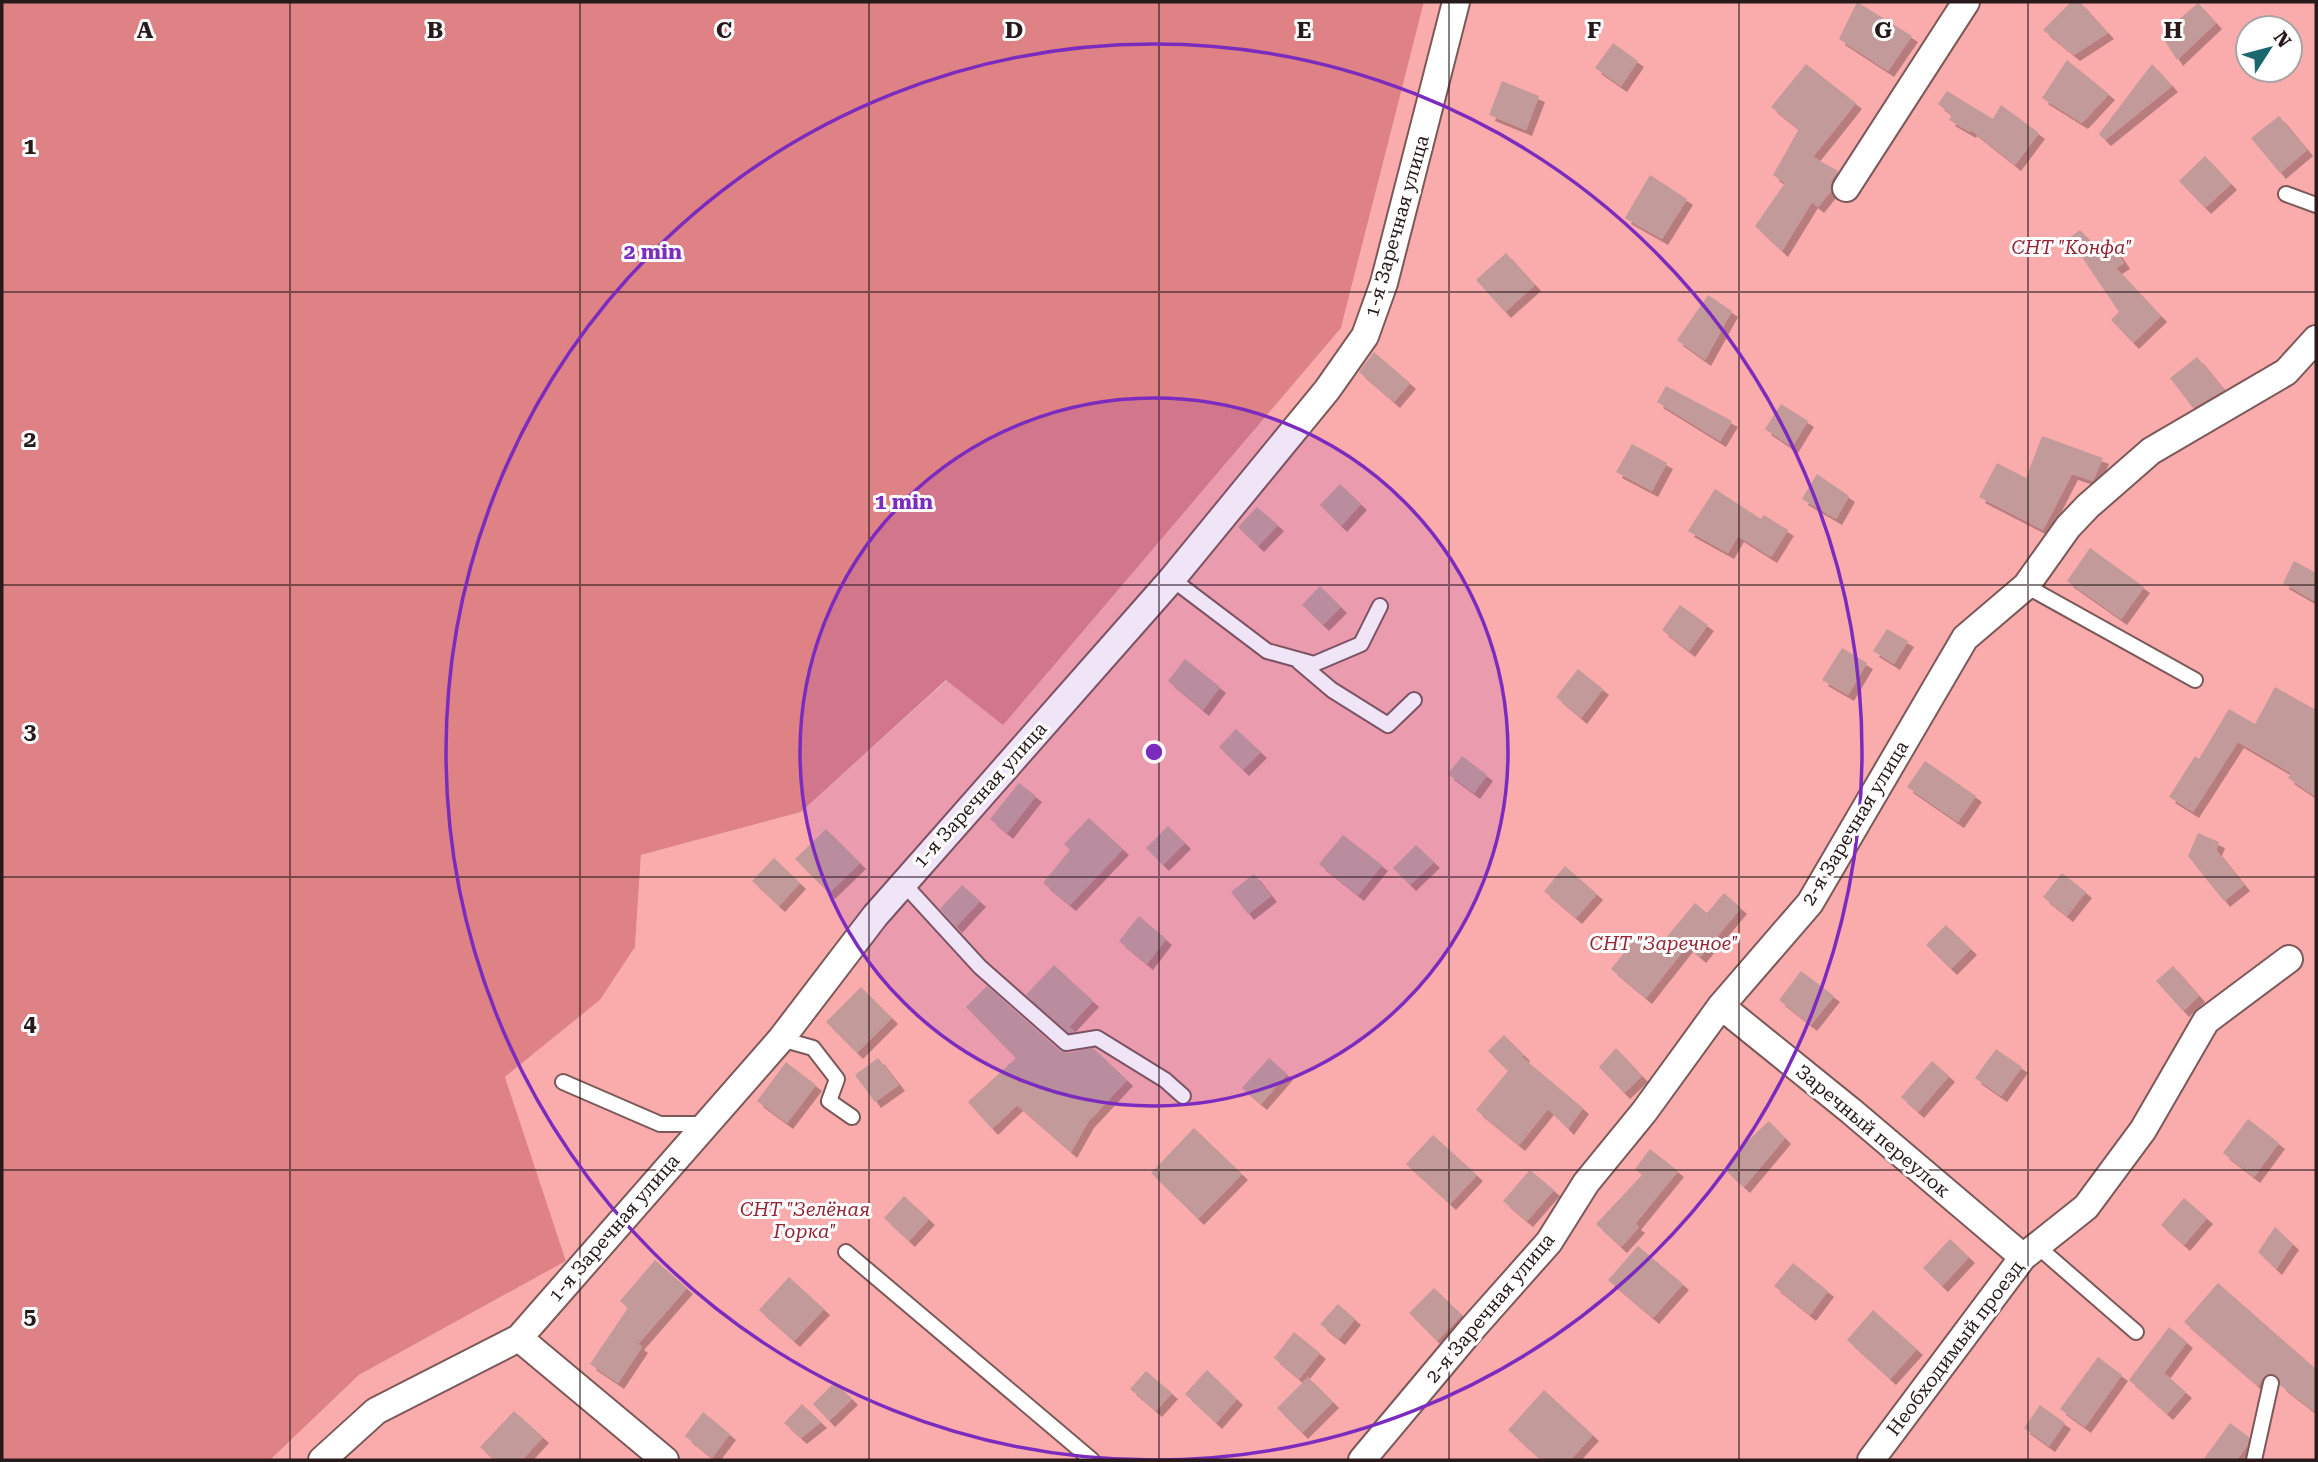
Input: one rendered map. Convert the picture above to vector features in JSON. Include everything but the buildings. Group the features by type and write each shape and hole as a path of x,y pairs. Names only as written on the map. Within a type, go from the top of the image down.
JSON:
{"street":[{"name":"1-я Заречная улица","path":"322,1460 376,1411 519,1338 781,1039 903,883 1172,579 1327,390 1365,336 1384,283 1456,2"},
{"path":"1846,188 1966,2"},
{"name":"2-я Заречная улица","path":"1362,1460 1549,1242 1586,1183 1644,1112 1721,1006 1810,903 1965,638 2026,586 2068,527 2151,451 2286,372 2316,339"},
{"name":"Необходимый проезд","path":"1871,1460 2030,1251 2086,1207 2143,1130 2206,1021 2289,959"},
{"name":"Заречный переулок","path":"1721,1006 2030,1251"},
{"path":"519,1338 665,1460"}],"lane":[{"path":"2286,194 2316,205"},
{"path":"1172,579 1267,651 1314,664 1361,644 1380,606"},
{"path":"2026,586 2195,680"},
{"path":"1295,659 1332,690 1388,725 1414,700"},
{"path":"903,883 980,967 1066,1043 1097,1038 1165,1080 1183,1096"},
{"path":"781,1039 813,1048 837,1079 828,1101 852,1117"},
{"path":"563,1082 660,1124 705,1125"},
{"path":"2030,1251 2136,1332"},
{"path":"846,1252 1092,1460"},
{"path":"2254,1460 2271,1383"}],"green space":[{"name":"СНТ \"Заречное\"","path":"1424,2 2316,2 2316,1460 270,1460 359,1375 566,1261 505,1077 600,1000 635,947 641,855 801,812 947,680 1003,724 1341,328"}],"shaded area":[{"path":"2,2 1424,2 1341,328 1003,725 946,680 801,812 641,855 635,947 600,1000 505,1077 566,1261 359,1375 270,1460 2,1460"}],"park label":[{"name":"СНТ \"Конфа\"","path":"2072,247"},
{"name":"СНТ \"Зелёная Горка\"","path":"805,1220"}]}
